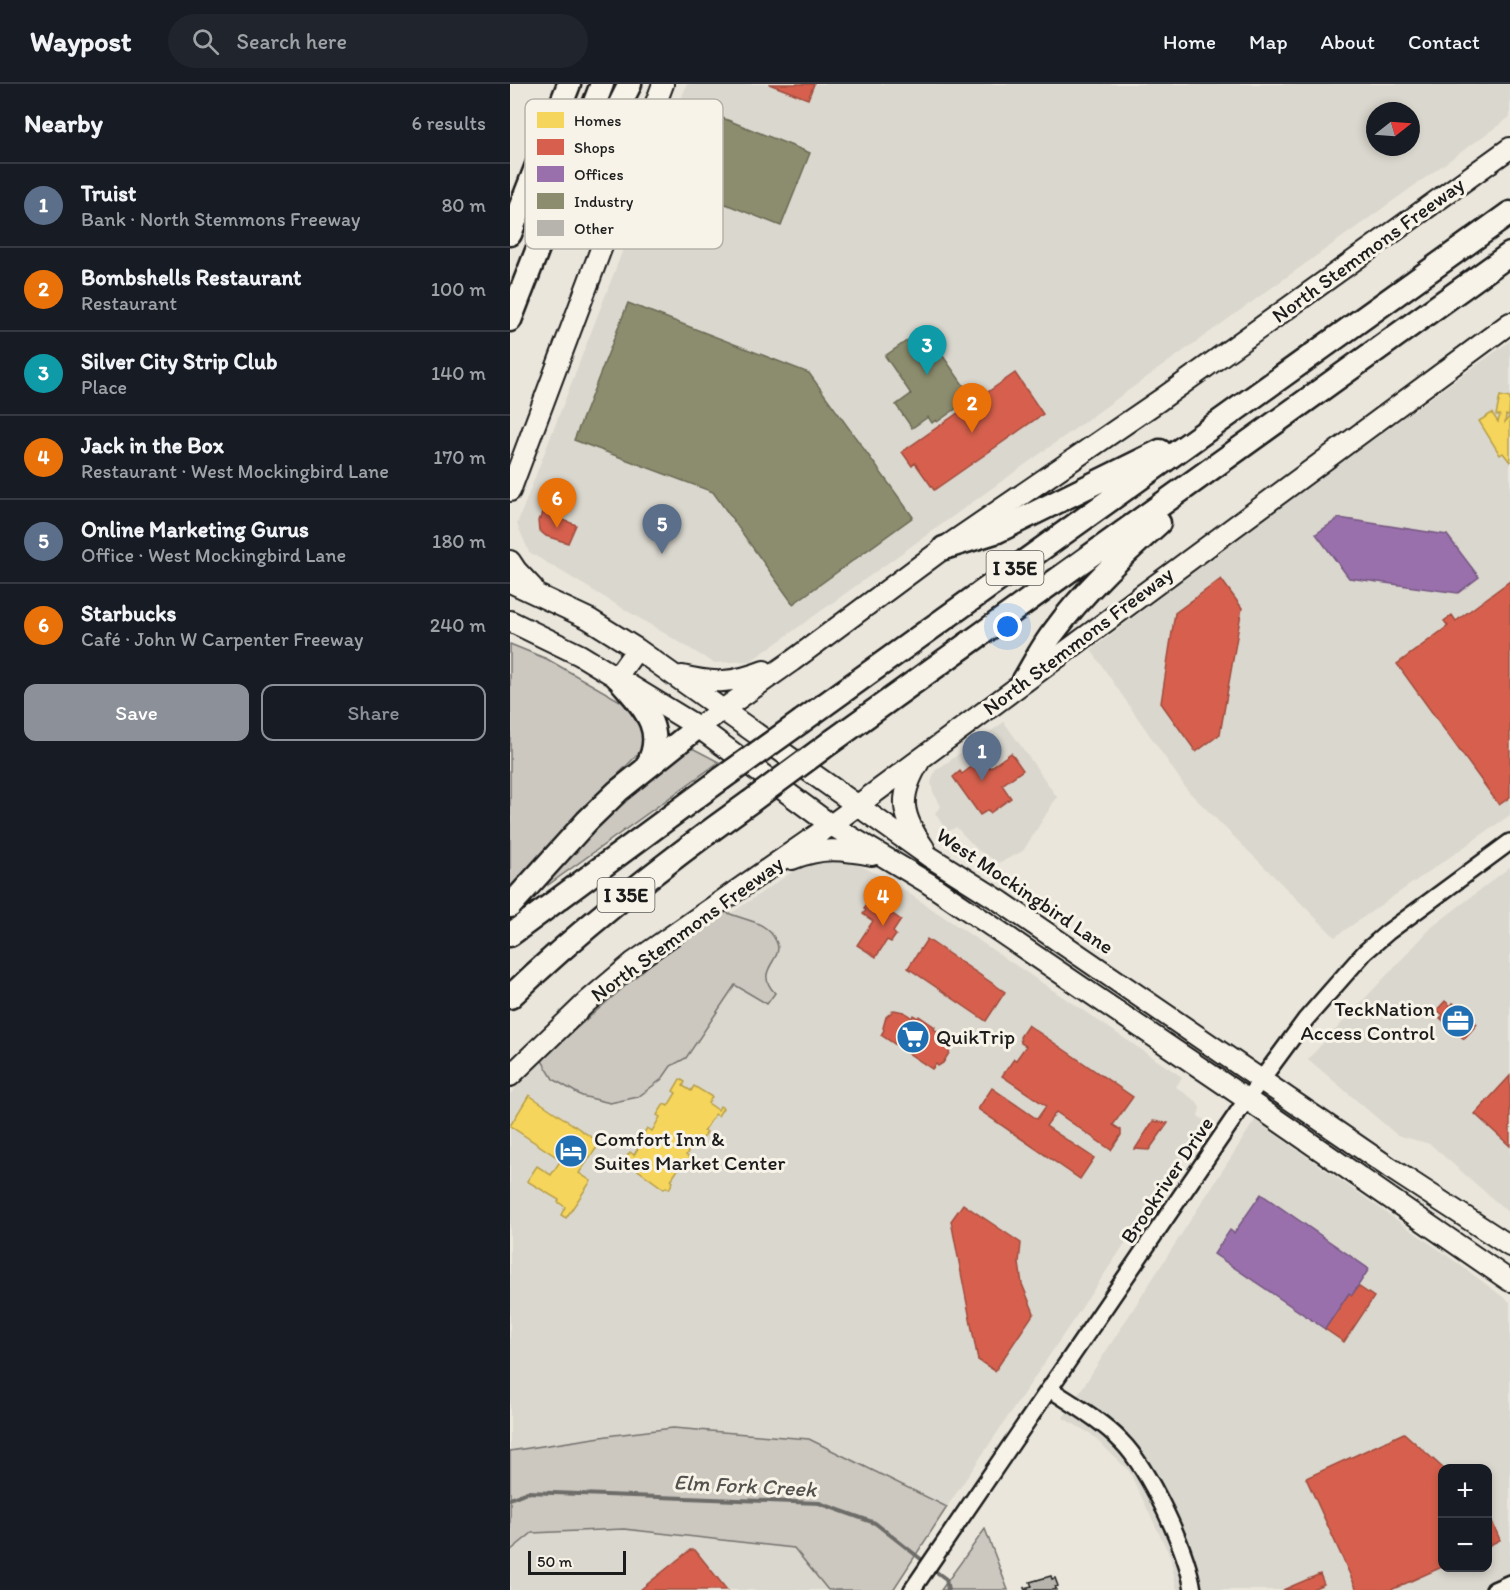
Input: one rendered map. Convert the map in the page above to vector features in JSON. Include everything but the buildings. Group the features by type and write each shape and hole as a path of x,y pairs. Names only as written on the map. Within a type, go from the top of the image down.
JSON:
{"highway":[{"path":"550,99 554,84"},
{"path":"563,99 569,84"},
{"path":"596,99 602,84"},
{"path":"622,99 630,84"},
{"path":"513,226 525,184"},
{"path":"513,226 525,196"},
{"name":"I 35E","path":"510,935 720,779 1510,213"},
{"path":"514,310 538,249"},
{"path":"514,310 546,249"},
{"name":"I 35E","path":"510,997 577,935 630,891 831,742 1510,254"},
{"path":"944,548 998,531 1228,416"},
{"path":"1024,680 1052,634 1080,600 1111,567 1228,458"},
{"path":"618,679 645,708 651,721 654,753 646,766"},
{"path":"510,906 587,820 646,766 698,727"}],"main road":[{"path":"657,99 663,84"},
{"name":"North Stemmons Freeway","path":"698,727 792,661 944,548 1160,400 1510,148"},
{"path":"510,491 601,249"},
{"name":"North Stemmons Freeway","path":"510,1076 579,1009 634,962 831,825 1024,680 1510,323"},
{"path":"510,561 532,587 552,602"},
{"name":"West Mockingbird Lane","path":"510,582 589,619 637,649 930,857 1000,901 1261,1080 1510,1246"},
{"path":"510,621 564,647 698,727 831,825 928,883 1510,1281"},
{"path":"618,679 637,649"},
{"path":"664,669 690,678 718,682 743,679 792,661"},
{"path":"922,757 908,782 904,804 910,828 930,857"},
{"path":"759,874 816,850 844,850 883,856"},
{"path":"985,923 1000,901"}],"street":[{"name":"Brookriver Drive","path":"912,1590 1247,1099 1306,1019 1365,952 1413,912 1510,842"},
{"path":"1050,1389 1105,1427 1134,1457 1146,1474 1183,1551 1193,1590"},
{"path":"1494,1590 1510,1583"}],"shaded area":[{"path":"687,84 1510,84 1510,117 751,661 714,663 529,552 517,524 623,249 723,249 723,99 681,99"},
{"path":"1510,341 1510,815 1335,937 1188,791 1091,650 1254,525"},
{"path":"510,644 547,659 629,706 644,730 642,748 638,754 574,820 510,892"},
{"path":"1004,722 1057,797 1023,851 999,863 978,850 956,827 947,832 935,813 941,806 931,783 935,771"},
{"path":"690,749 719,762 548,885 548,880 576,844 661,767"},
{"path":"830,860 856,864 886,878 1182,1077 1176,1087 1196,1101 1200,1108 1198,1116 1207,1122 947,1507 809,1439 673,1428 510,1451 510,1094 541,1059 553,1079 651,1089 671,1066 686,1058 735,985 769,987 767,969 775,958 766,927 730,914 795,870"},
{"path":"1510,867 1510,1214 1430,1144 1397,1135 1308,1059 1432,927"},
{"path":"724,911 760,924 772,934 776,941 777,954 767,977 775,993 767,1004 735,985 686,1058 671,1066 662,1079 638,1097 610,1103 582,1096 553,1079 541,1059 662,954"},
{"path":"1255,1120 1510,1302 1510,1590 1177,1590 1170,1556 1129,1471 1091,1434 1063,1418"},
{"path":"673,1428 809,1439 947,1507 893,1590 828,1590 794,1548 624,1529 532,1533 510,1551 510,1451"},
{"path":"624,1529 794,1548 828,1590 510,1590 510,1551 532,1533"},
{"path":"985,1529 1008,1590 941,1590"}],"waterway":[{"name":"Elm Fork Creek","path":"510,1499 527,1492 819,1503 875,1523 926,1563"},
{"name":"Elm Fork Creek","path":"931,1568 946,1579 948,1590"}],"place":[{"name":"Silver City Strip Club","path":"927,375"},
{"name":"Bombshells Restaurant","path":"972,433"},
{"name":"Starbucks","path":"557,528"},
{"name":"Online Marketing Gurus","path":"662,554"},
{"name":"Truist","path":"982,781"},
{"name":"Jack in the Box","path":"883,926"},
{"name":"TeckNation Access Control","path":"1458,1021"},
{"name":"QuikTrip","path":"913,1037"},
{"name":"Comfort Inn & Suites Market Center","path":"571,1151"}]}
